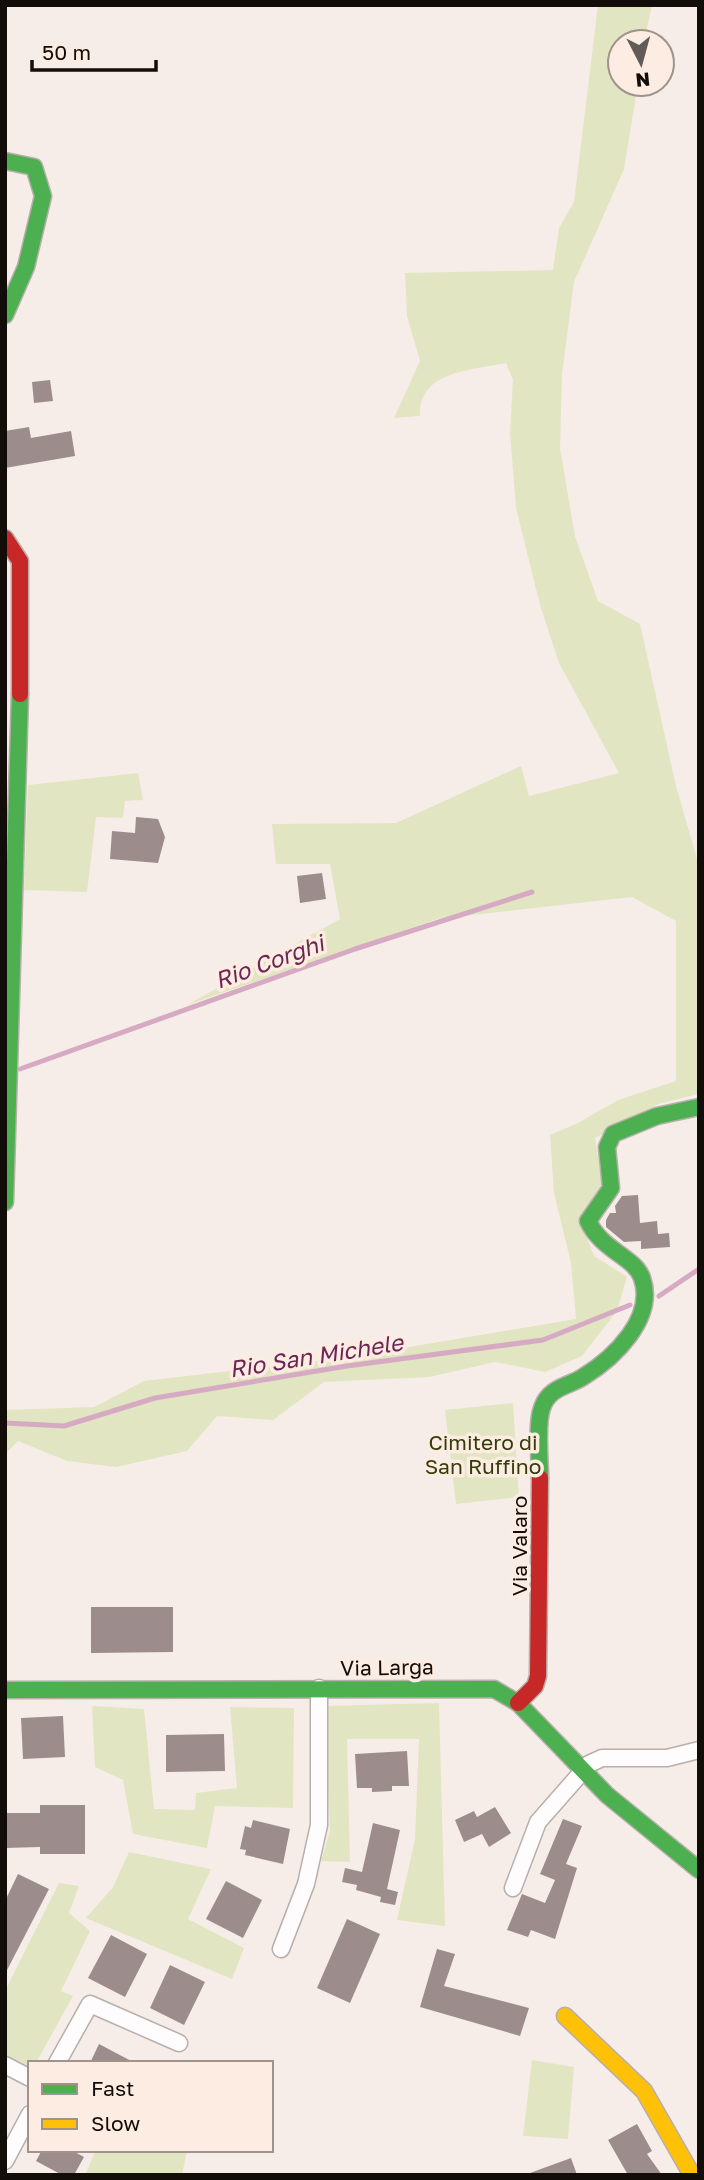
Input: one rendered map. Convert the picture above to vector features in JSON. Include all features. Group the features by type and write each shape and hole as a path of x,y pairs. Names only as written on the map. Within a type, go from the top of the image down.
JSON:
{"street":[{"path":"5,161 34,167 43,196 26,267 5,315"},
{"path":"5,538 20,561 22,633 5,1202"},
{"name":"Via Valaro","path":"518,1703 535,1686 538,1676 541,1409 555,1389 581,1379 608,1356 631,1332 642,1315 645,1304 642,1277 629,1261 606,1251 594,1238 588,1221 611,1188 607,1147 613,1134 657,1116 699,1107"},
{"path":"281,1949 306,1884 318,1825 319,1688"},
{"name":"Via Larga","path":"5,1690 494,1689 518,1703 582,1771 627,1813 699,1870"},
{"path":"513,1888 538,1822 594,1760 667,1758 699,1750"},
{"path":"58,2061 90,2004 178,2043"},
{"path":"565,2016 644,2091 692,2175"},
{"path":"5,2066 28,2077"},
{"path":"5,2161 28,2118"}],"green space":[{"path":"598,5 652,5 647,28 606,28 606,98 636,98 624,169 574,282 562,374 560,448 575,536 598,601 640,624 676,786 699,866 699,1094 661,1103 595,1138 602,1183 580,1219 594,1256 627,1277 617,1311 582,1356 545,1372 495,1362 429,1377 324,1382 273,1420 217,1416 187,1451 116,1467 67,1461 18,1441 5,1454 5,1410 94,1407 144,1381 350,1357 576,1319 571,1263 554,1193 550,1135 578,1123 618,1100 676,1081 676,921 632,897 437,919 187,1005 340,919 330,864 276,864 272,824 396,823 521,766 529,796 619,773 559,663 540,605 516,508 510,433 513,380 506,363 449,375 428,390 422,401 420,416 394,418 420,361 407,316 405,273 553,270 559,228 574,202"},
{"path":"138,773 143,800 125,801 123,818 96,817 87,892 24,890 28,785"},
{"name":"Cimitero di San Ruffino","path":"513,1403 519,1497 456,1504 445,1410"},
{"path":"439,1703 445,1926 397,1920 415,1839 419,1739 347,1739 350,1862 321,1861 330,1831 324,1706"},
{"path":"92,1706 144,1709 154,1809 195,1810 196,1793 237,1788 230,1707 294,1708 293,1808 215,1806 207,1848 133,1834 123,1780 95,1767"},
{"path":"129,1852 211,1869 188,1919 244,1948 232,1979 86,1918 113,1887"},
{"path":"59,1883 79,1886 69,1913 90,1931 61,1991 73,1996 37,2061 28,2061 28,2066 5,2055 5,1991"},
{"path":"532,2060 574,2067 568,2139 523,2136"},
{"path":"95,2152 187,2152 182,2175 85,2175"}],"building":[{"path":"50,380 53,401 34,403 32,382"},
{"path":"29,427 31,438 71,431 75,456 5,468 5,431"},
{"path":"136,817 158,819 165,837 158,863 110,859 112,831 135,833"},
{"path":"322,873 326,899 300,903 297,876"},
{"path":"638,1195 640,1223 657,1221 658,1234 669,1233 670,1247 641,1249 641,1241 624,1242 606,1227 606,1220 610,1213 616,1213 615,1206 622,1196"},
{"path":"91,1607 173,1607 173,1652 91,1653"},
{"path":"63,1716 65,1757 23,1759 21,1718"},
{"path":"224,1734 225,1771 166,1772 166,1735"},
{"path":"407,1751 409,1786 392,1786 392,1791 372,1792 372,1788 357,1788 355,1754"},
{"path":"40,1805 85,1805 85,1854 40,1854 40,1847 5,1848 5,1813 40,1813"},
{"path":"495,1807 511,1833 489,1847 482,1834 464,1842 455,1820 474,1811 477,1817"},
{"path":"563,1819 582,1826 566,1864 577,1868 555,1939 531,1930 528,1937 507,1930 522,1894 545,1903 555,1880 540,1874"},
{"path":"253,1820 290,1829 283,1864 245,1855 246,1850 240,1849 245,1826 251,1828"},
{"path":"373,1823 400,1830 387,1889 398,1892 395,1905 380,1902 381,1897 356,1890 357,1885 342,1882 345,1868 362,1872"},
{"path":"18,1874 49,1889 5,1974 5,1901"},
{"path":"226,1881 262,1900 243,1938 206,1919"},
{"path":"347,1919 380,1934 350,2003 317,1988"},
{"path":"111,1935 147,1954 125,1997 88,1978"},
{"path":"437,1949 455,1954 444,1986 529,2008 520,2036 420,2007"},
{"path":"170,1965 205,1982 184,2025 150,2008"},
{"path":"99,2044 131,2061 91,2061"},
{"path":"637,2124 652,2151 647,2154 662,2175 628,2175 608,2140"},
{"path":"41,2152 75,2152 84,2157 74,2175 62,2175 36,2161"},
{"path":"571,2158 577,2175 530,2173"}],"waterway":[{"name":"Rio Corghi","path":"20,1069 355,949 532,892"},
{"name":"Rio San Michele","path":"659,1296 699,1269"},
{"name":"Rio San Michele","path":"5,1423 64,1426 155,1398 347,1366 543,1340 630,1305"}],"traffic: fast":[{"path":"5,161 34,167 43,196 26,267 5,315"},
{"path":"5,1202 20,694"},
{"path":"540,1478 539,1423 545,1401 554,1392 595,1369 619,1348 638,1322 643,1308 645,1293 638,1271 633,1264 601,1240 588,1221 611,1188 607,1147 613,1134 657,1116 699,1107"},
{"path":"5,1690 494,1689 518,1703 607,1795 699,1870"}],"traffic: slow":[{"path":"565,2016 644,2091 692,2175"}],"traffic: jam":[{"path":"5,538 20,561 20,694"},
{"path":"518,1703 535,1686 538,1676 540,1478"}]}
